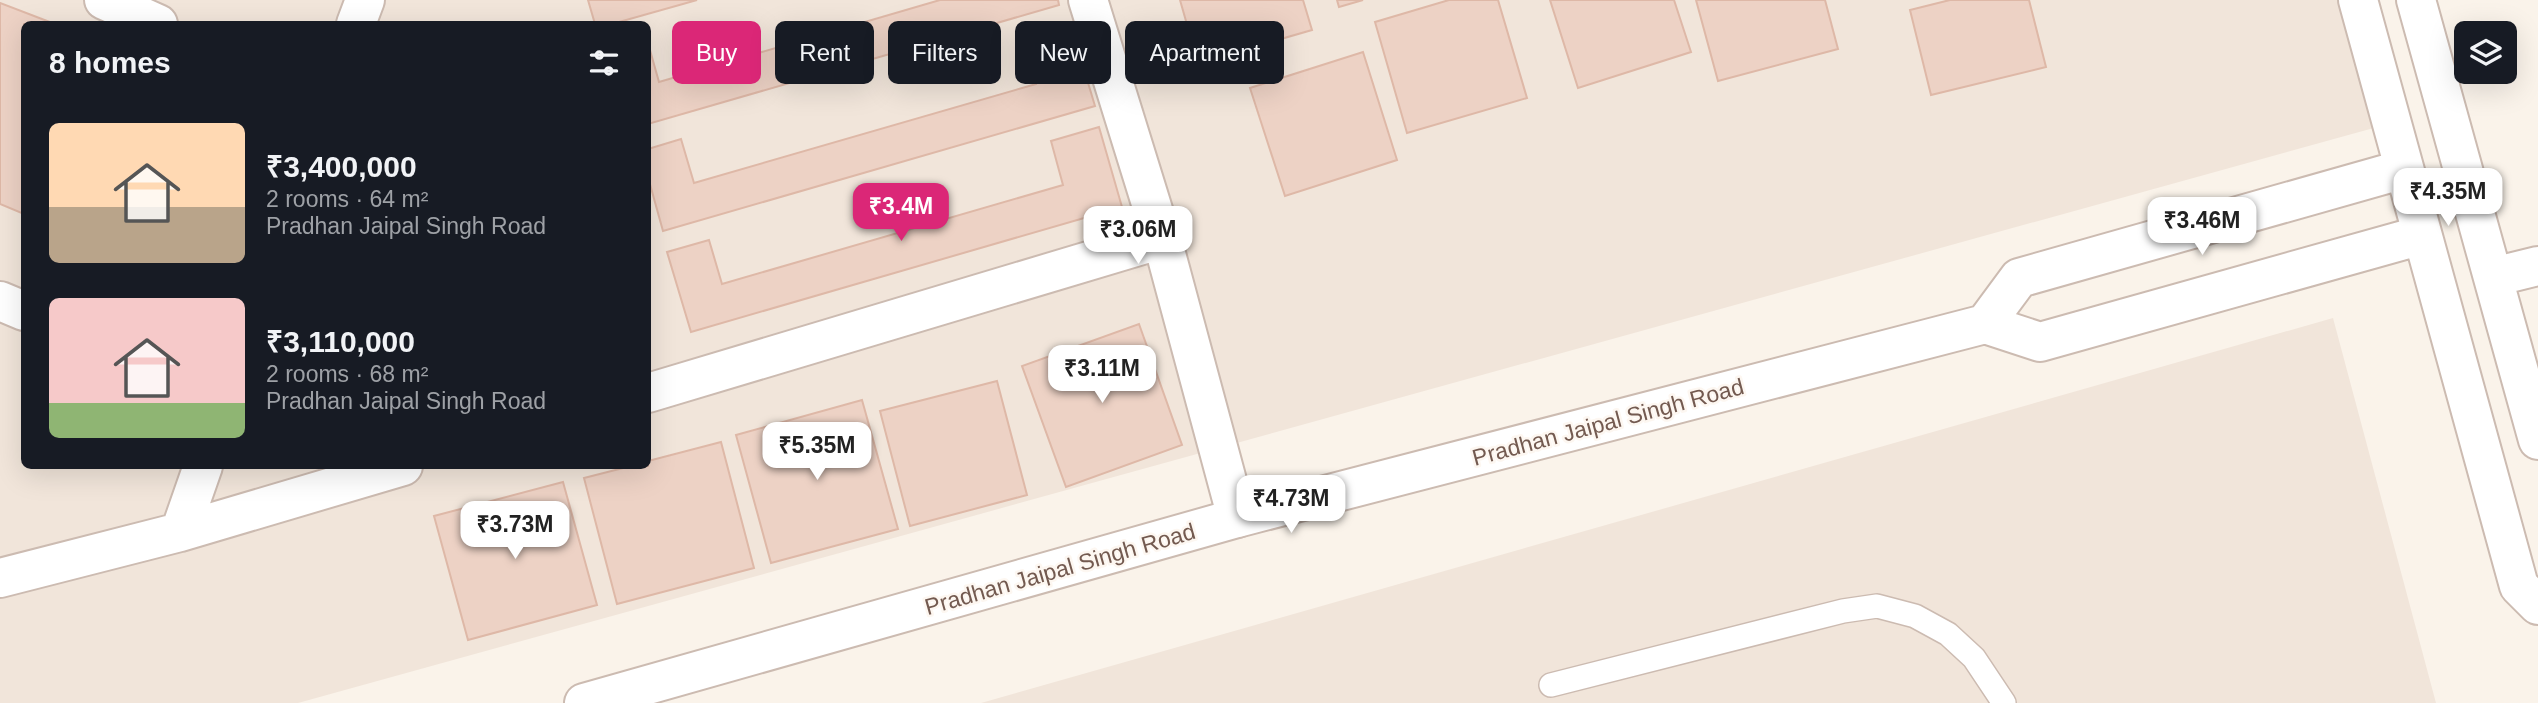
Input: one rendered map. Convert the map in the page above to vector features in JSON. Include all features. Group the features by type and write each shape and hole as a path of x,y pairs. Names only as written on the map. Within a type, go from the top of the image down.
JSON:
{"street":[{"path":"104,0 151,21"},
{"path":"357,21 365,0"},
{"path":"1088,0 1162,239 1237,519"},
{"path":"2358,0 2519,586 2538,605"},
{"path":"2416,0 2538,440"},
{"path":"2404,169 2019,278 1985,324 2040,342 2422,234"},
{"path":"651,392 1162,239"},
{"path":"2493,277 2538,266"},
{"path":"0,301 21,311"},
{"name":"Pradhan Jaipal Singh Road","path":"584,703 1237,519 1985,324"},
{"path":"180,532 202,469"},
{"path":"0,578 180,532 393,469"}],"lane":[{"path":"1551,685 1843,611 1877,607 1914,616 1948,634 1974,658 2004,703"}],"shaded area":[{"path":"0,0 2364,0 2399,121 298,703 0,703"},
{"path":"2333,318 2436,703 981,703"}],"building":[{"path":"588,0 697,0 623,21 594,21"},
{"path":"940,0 1058,0 1059,5 1001,22 888,21 888,55 874,59 874,21 868,21"},
{"path":"1180,0 1303,0 1312,30 1284,38 1284,21 1186,21"},
{"path":"1337,0 1363,0 1339,7"},
{"path":"1449,0 1498,0 1527,98 1407,133 1375,22"},
{"path":"1550,0 1674,0 1691,52 1578,88"},
{"path":"1696,0 1825,0 1838,49 1718,81"},
{"path":"1950,0 2029,0 2046,67 1931,95 1910,10"},
{"path":"0,3 47,21 21,21 21,213 0,204"},
{"path":"775,48 775,84 786,84 651,123 651,54 659,82 672,78 672,84 761,84 761,52"},
{"path":"1363,52 1397,160 1285,196 1250,88 1263,84 1284,84 1284,77"},
{"path":"1036,84 1088,84 1095,106 663,231 651,188 651,148 681,139 694,183"},
{"path":"1099,127 1122,207 691,332 667,252 709,240 722,284 1063,185 1051,141"},
{"path":"1139,324 1182,445 1066,487 1022,366"},
{"path":"997,381 1027,495 910,526 880,411"},
{"path":"862,400 898,529 771,563 736,435"},
{"path":"721,442 754,568 617,604 584,478 619,469 651,469 651,460"},
{"path":"563,482 597,605 468,640 434,516"}]}
